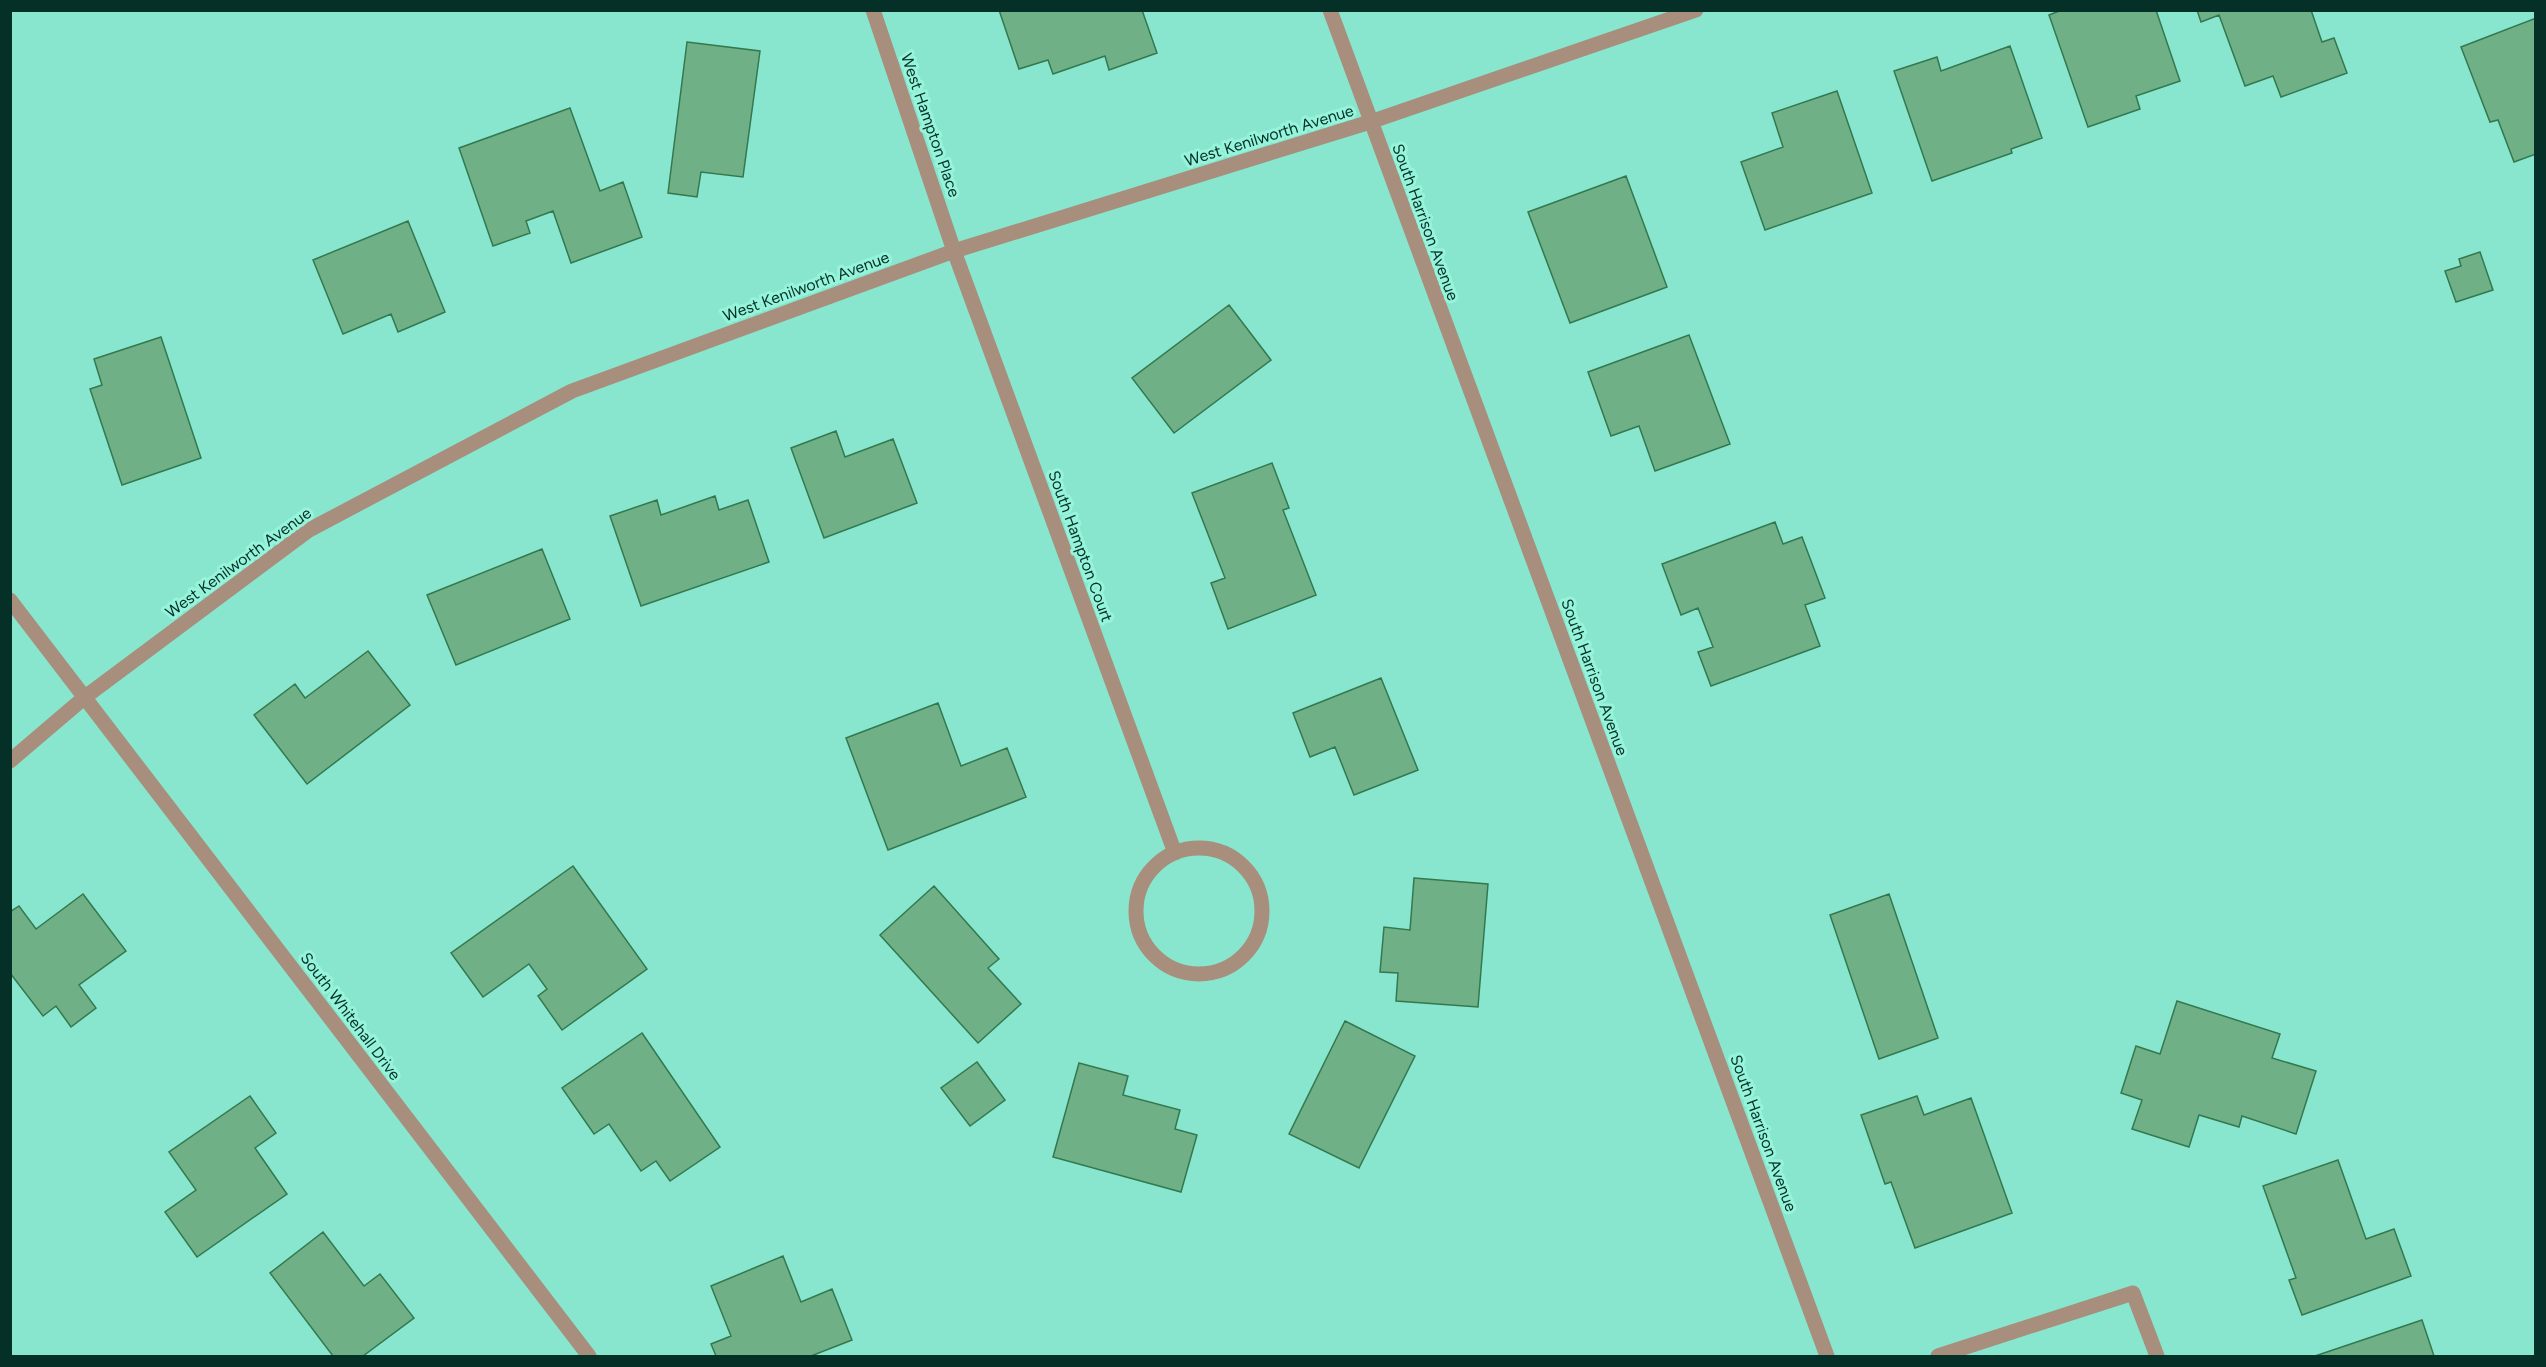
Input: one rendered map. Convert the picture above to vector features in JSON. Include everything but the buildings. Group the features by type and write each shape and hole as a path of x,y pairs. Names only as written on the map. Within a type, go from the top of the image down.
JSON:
{"street":[{"name":"West Hampton Place","path":"873,10 954,251"},
{"name":"South Harrison Avenue","path":"1330,10 1827,1356"},
{"name":"West Kenilworth Avenue","path":"10,761 85,697 309,530 572,391 954,251 1370,122 1696,10"},
{"name":"South Hampton Court","path":"954,251 1175,853"},
{"name":"South Whitehall Drive","path":"10,600 589,1356"},
{"path":"1199,847 1223,853 1244,866 1257,887 1263,911 1257,935 1244,956 1223,969 1199,974 1175,969 1154,956 1140,935 1135,911 1140,887 1154,866 1175,853 1199,847"},
{"path":"1938,1356 2133,1293 2157,1356"}]}
